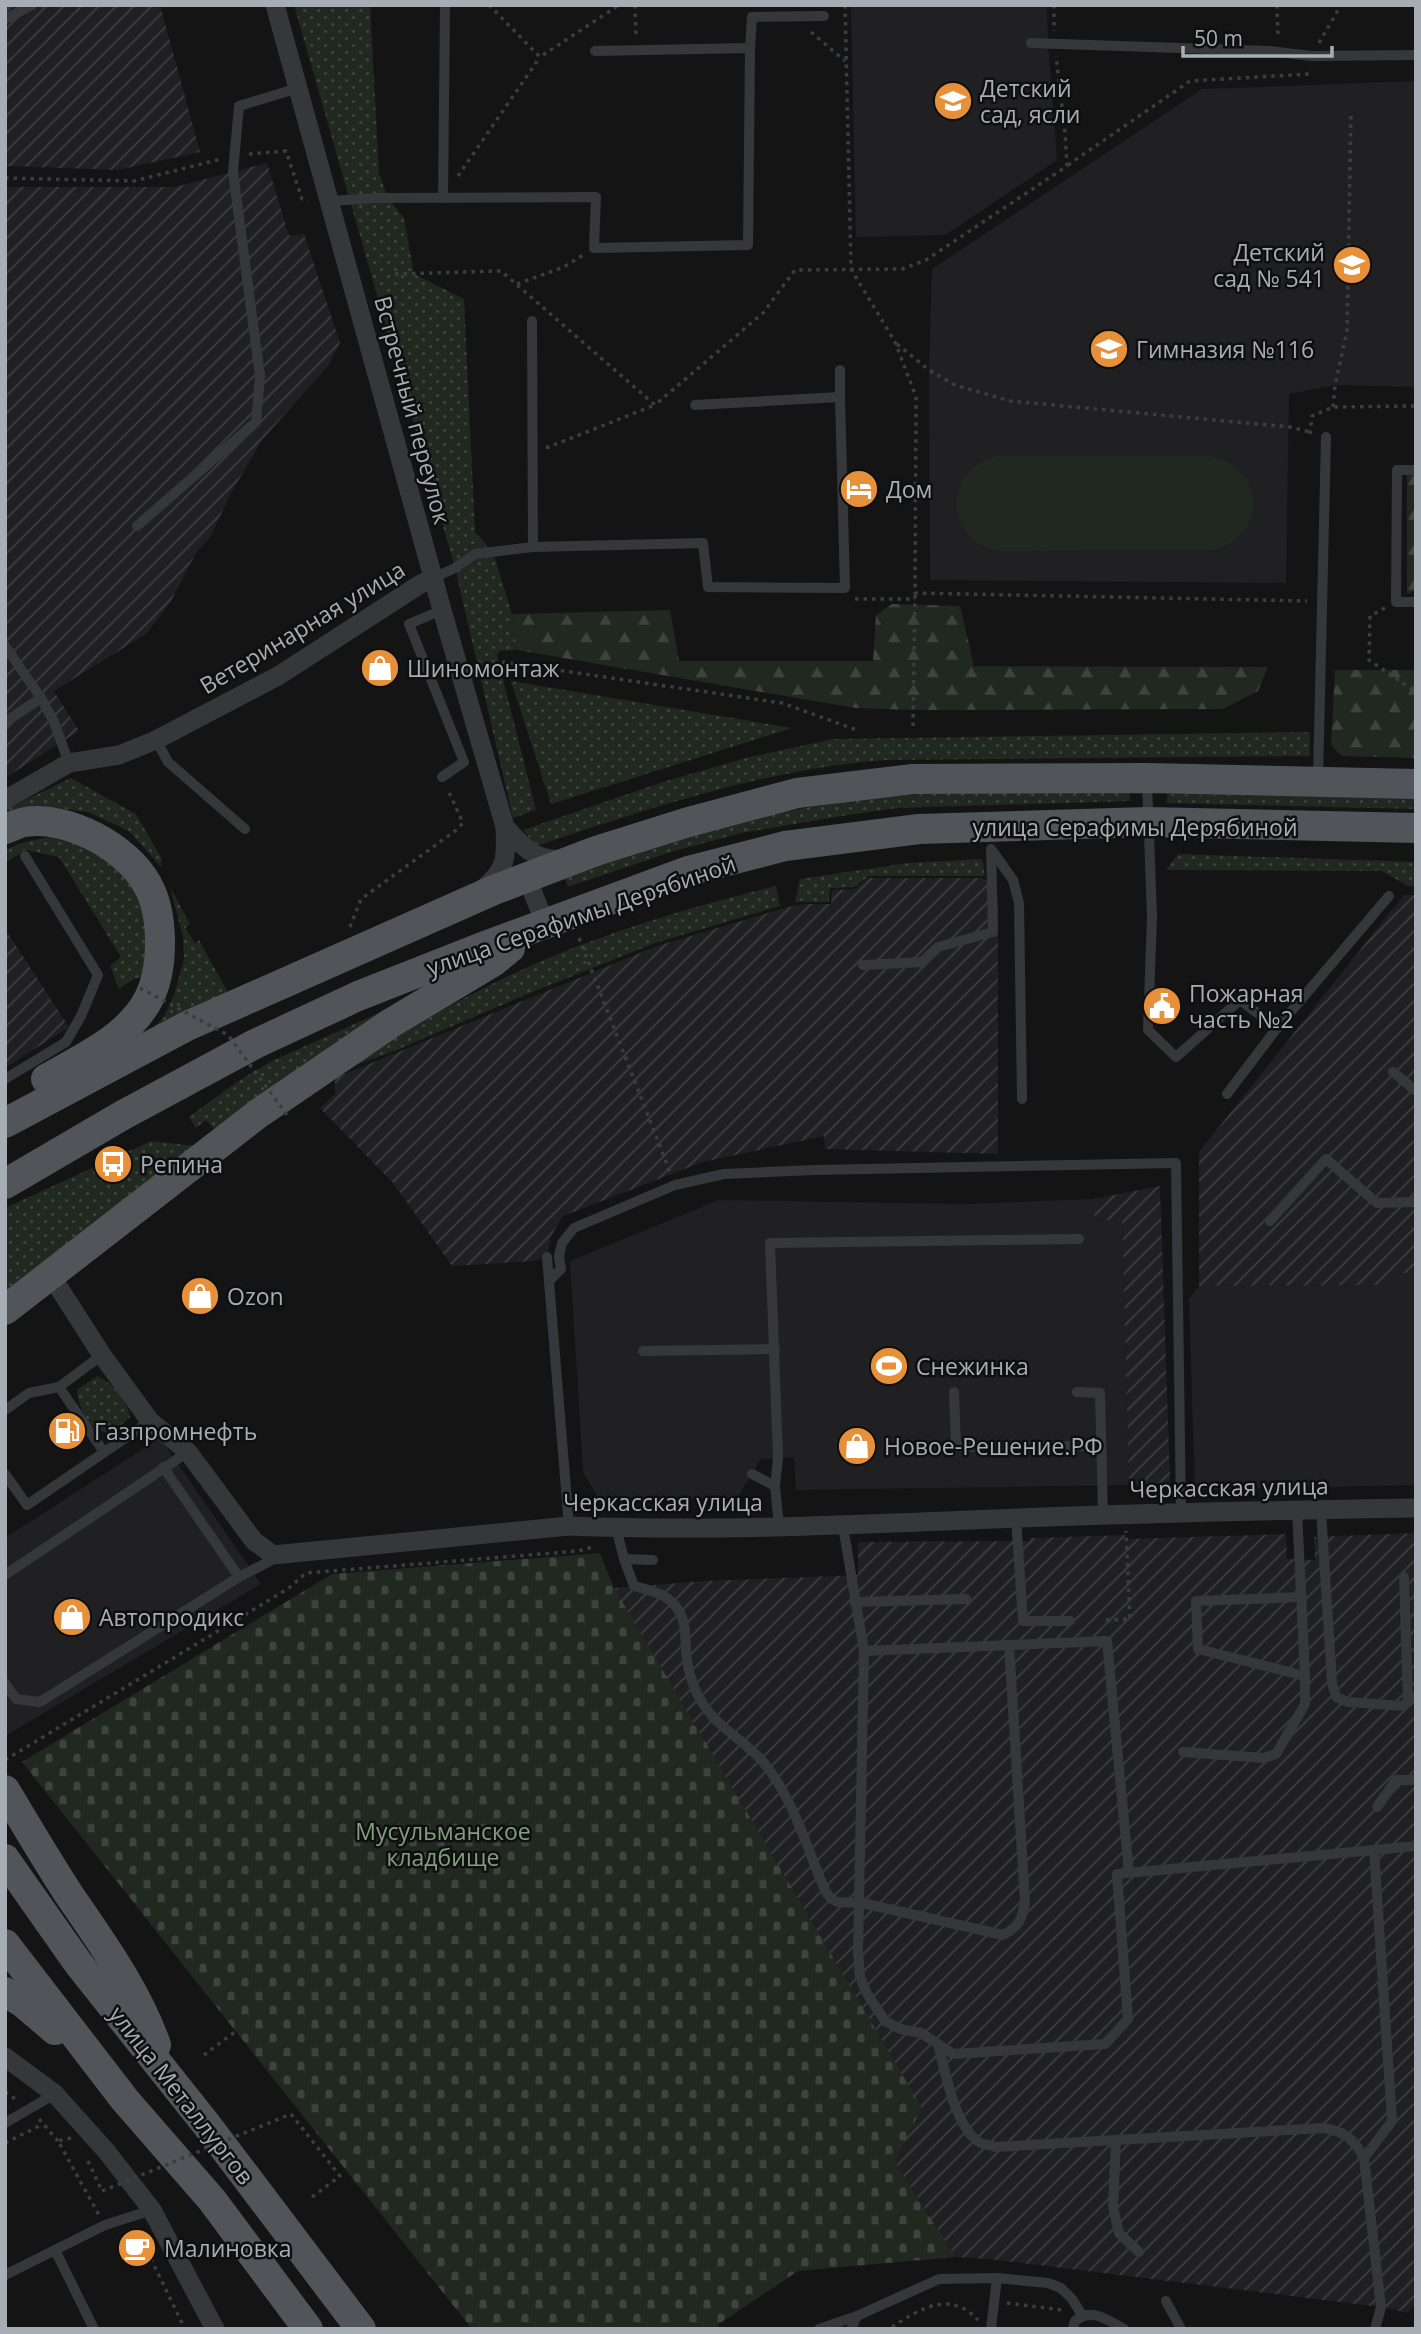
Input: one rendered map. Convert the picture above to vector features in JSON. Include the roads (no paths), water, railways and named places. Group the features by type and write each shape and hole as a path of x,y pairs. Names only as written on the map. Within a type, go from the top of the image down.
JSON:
{"main road":[{"name":"улица Серафимы Дерябиной","path":"5,1123 187,1026 461,903 572,860 685,823 797,793 912,779 1147,778 1416,784"},
{"path":"5,829 24,822 42,821 68,826 107,843 125,856 148,885 157,913 160,951 156,978 149,999 121,1032 107,1044 39,1083 5,1116"},
{"name":"улица Серафимы Дерябиной","path":"5,1184 122,1115 254,1044 358,996 541,924 688,871 785,846 919,829 991,838 1147,822 1416,828"},
{"path":"5,1310 259,1113 391,1023 493,962 541,924"},
{"path":"5,1790 140,2007 167,2075"},
{"name":"улица Металлургов","path":"5,1859 78,1963 361,2329"},
{"name":"улица Металлургов","path":"5,1944 125,2099 212,2200 308,2329"},
{"path":"5,1992 22,2002 58,2032 125,2099"}],"street":[{"name":"Встречный переулок","path":"275,5 433,579 505,827 506,858 498,876 461,903"},
{"name":"Ветеринарная улица","path":"5,800 69,763 118,755 156,740 278,676 419,585 433,579"},
{"name":"Встречный переулок","path":"505,827 525,849 537,856 550,860 572,860"},
{"path":"527,878 541,924"},
{"path":"50,1274 102,1355 150,1421 188,1451 254,1541 273,1555"},
{"name":"Черкасская улица","path":"273,1555 569,1526 618,1534 1181,1512 1416,1507"},
{"path":"5,2057 55,2094 107,2152 152,2210 215,2329"}],"lane":[{"path":"5,19 32,5"},
{"path":"443,198 445,5"},
{"path":"331,201 374,198 596,197 594,248 748,245 752,17 824,16"},
{"path":"1031,43 1312,56 1416,54"},
{"path":"594,51 750,48"},
{"path":"137,526 256,422 260,376 233,172 239,106 298,88"},
{"path":"533,321 533,547"},
{"path":"433,579 475,554 533,547 703,543 708,587 845,588 839,370"},
{"path":"695,405 840,397"},
{"path":"1318,782 1326,437"},
{"path":"1416,470 1397,470 1396,601 1416,602"},
{"path":"442,610 409,624 464,762 442,777"},
{"path":"5,646 41,698 54,722 69,763"},
{"path":"5,722 41,698"},
{"path":"156,740 169,762 245,829"},
{"path":"1147,778 1152,902 1148,1030 1176,1057 1240,1000 1276,1028"},
{"path":"863,965 922,962 937,947 993,932 991,838"},
{"path":"991,838 1013,880 1019,903 1022,1099"},
{"path":"5,1079 66,1042 81,1016 98,975 25,856"},
{"path":"1227,1094 1276,1028 1389,896"},
{"path":"1393,1072 1416,1091"},
{"path":"1270,1221 1326,1159 1377,1203 1416,1202"},
{"path":"550,1280 561,1269 559,1256 562,1243 574,1227 675,1185 724,1174 1177,1163 1181,1512"},
{"path":"779,1526 775,1486 778,1458 770,1243 1079,1240"},
{"path":"547,1257 569,1526"},
{"path":"643,1350 775,1349"},
{"path":"5,1410 29,1393 58,1387 102,1355"},
{"path":"58,1387 104,1452"},
{"path":"954,1392 956,1447 1101,1446"},
{"path":"1077,1392 1100,1393 1103,1515"},
{"path":"5,1474 27,1505 150,1421"},
{"path":"5,1575 188,1451"},
{"path":"163,1467 239,1577"},
{"path":"752,1474 775,1486"},
{"path":"1183,1752 1264,1758 1276,1754 1305,1704 1306,1675 1297,1510"},
{"path":"1321,1510 1332,1682 1336,1697 1357,1703 1403,1706 1412,1699 1404,1577"},
{"path":"1016,1518 1023,1621 1070,1621"},
{"path":"843,1526 864,1651 858,1902 860,1976 866,1992 885,2021 900,2029 921,2033 953,2054 1105,2044 1128,2019 1117,1874 1416,1846"},
{"path":"618,1534 634,1586 663,1594 679,1611 684,1621 685,1650 700,1699 720,1726 750,1749 775,1777 787,1797 828,1898 840,1903 858,1902 1003,1935 1015,1929 1022,1919 1025,1902 1009,1645"},
{"path":"5,1683 16,1699 40,1702 239,1577 270,1561 273,1555"},
{"path":"624,1559 653,1560"},
{"path":"1302,1597 1196,1601 1198,1649 1306,1675"},
{"path":"855,1602 966,1599"},
{"path":"864,1651 1107,1641 1129,1873"},
{"path":"1377,1807 1396,1780 1416,1780"},
{"path":"1364,2158 1392,2121 1374,1850"},
{"path":"937,2044 956,2105 967,2130 980,2143 996,2147 1323,2128 1339,2130 1355,2141 1364,2158 1381,2307 1375,2329"},
{"path":"5,2123 55,2094"},
{"path":"1116,2140 1113,2207 1119,2232 1139,2252"},
{"path":"5,2276 105,2225 152,2210"},
{"path":"55,2250 94,2329"},
{"path":"986,2326 995,2301 997,2278"},
{"path":"819,2329 857,2316 939,2279 997,2278 1048,2283 1061,2288 1081,2314"},
{"path":"1166,2301 1181,2329"},
{"path":"1073,2329 1074,2321 1081,2314 1093,2313 1124,2329"},
{"path":"851,2329 857,2316"}],"place":[{"name":"Детский сад, ясли","path":"953,101"},
{"name":"Детский сад № 541","path":"1352,265"},
{"name":"Гимназия №116","path":"1109,349"},
{"name":"Дом","path":"859,489"},
{"name":"Шиномонтаж","path":"380,668"},
{"name":"Пожарная часть №2","path":"1162,1006"},
{"name":"Репина","path":"113,1164"},
{"name":"Ozon","path":"200,1296"},
{"name":"Снежинка","path":"889,1366"},
{"name":"Газпромнефть","path":"67,1431"},
{"name":"Новое-Решение.РФ","path":"857,1446"},
{"name":"Автопродикс","path":"72,1617"},
{"name":"Малиновка","path":"137,2248"}],"park label":[{"name":"Мусульманское кладбище","path":"443,1844"}]}
